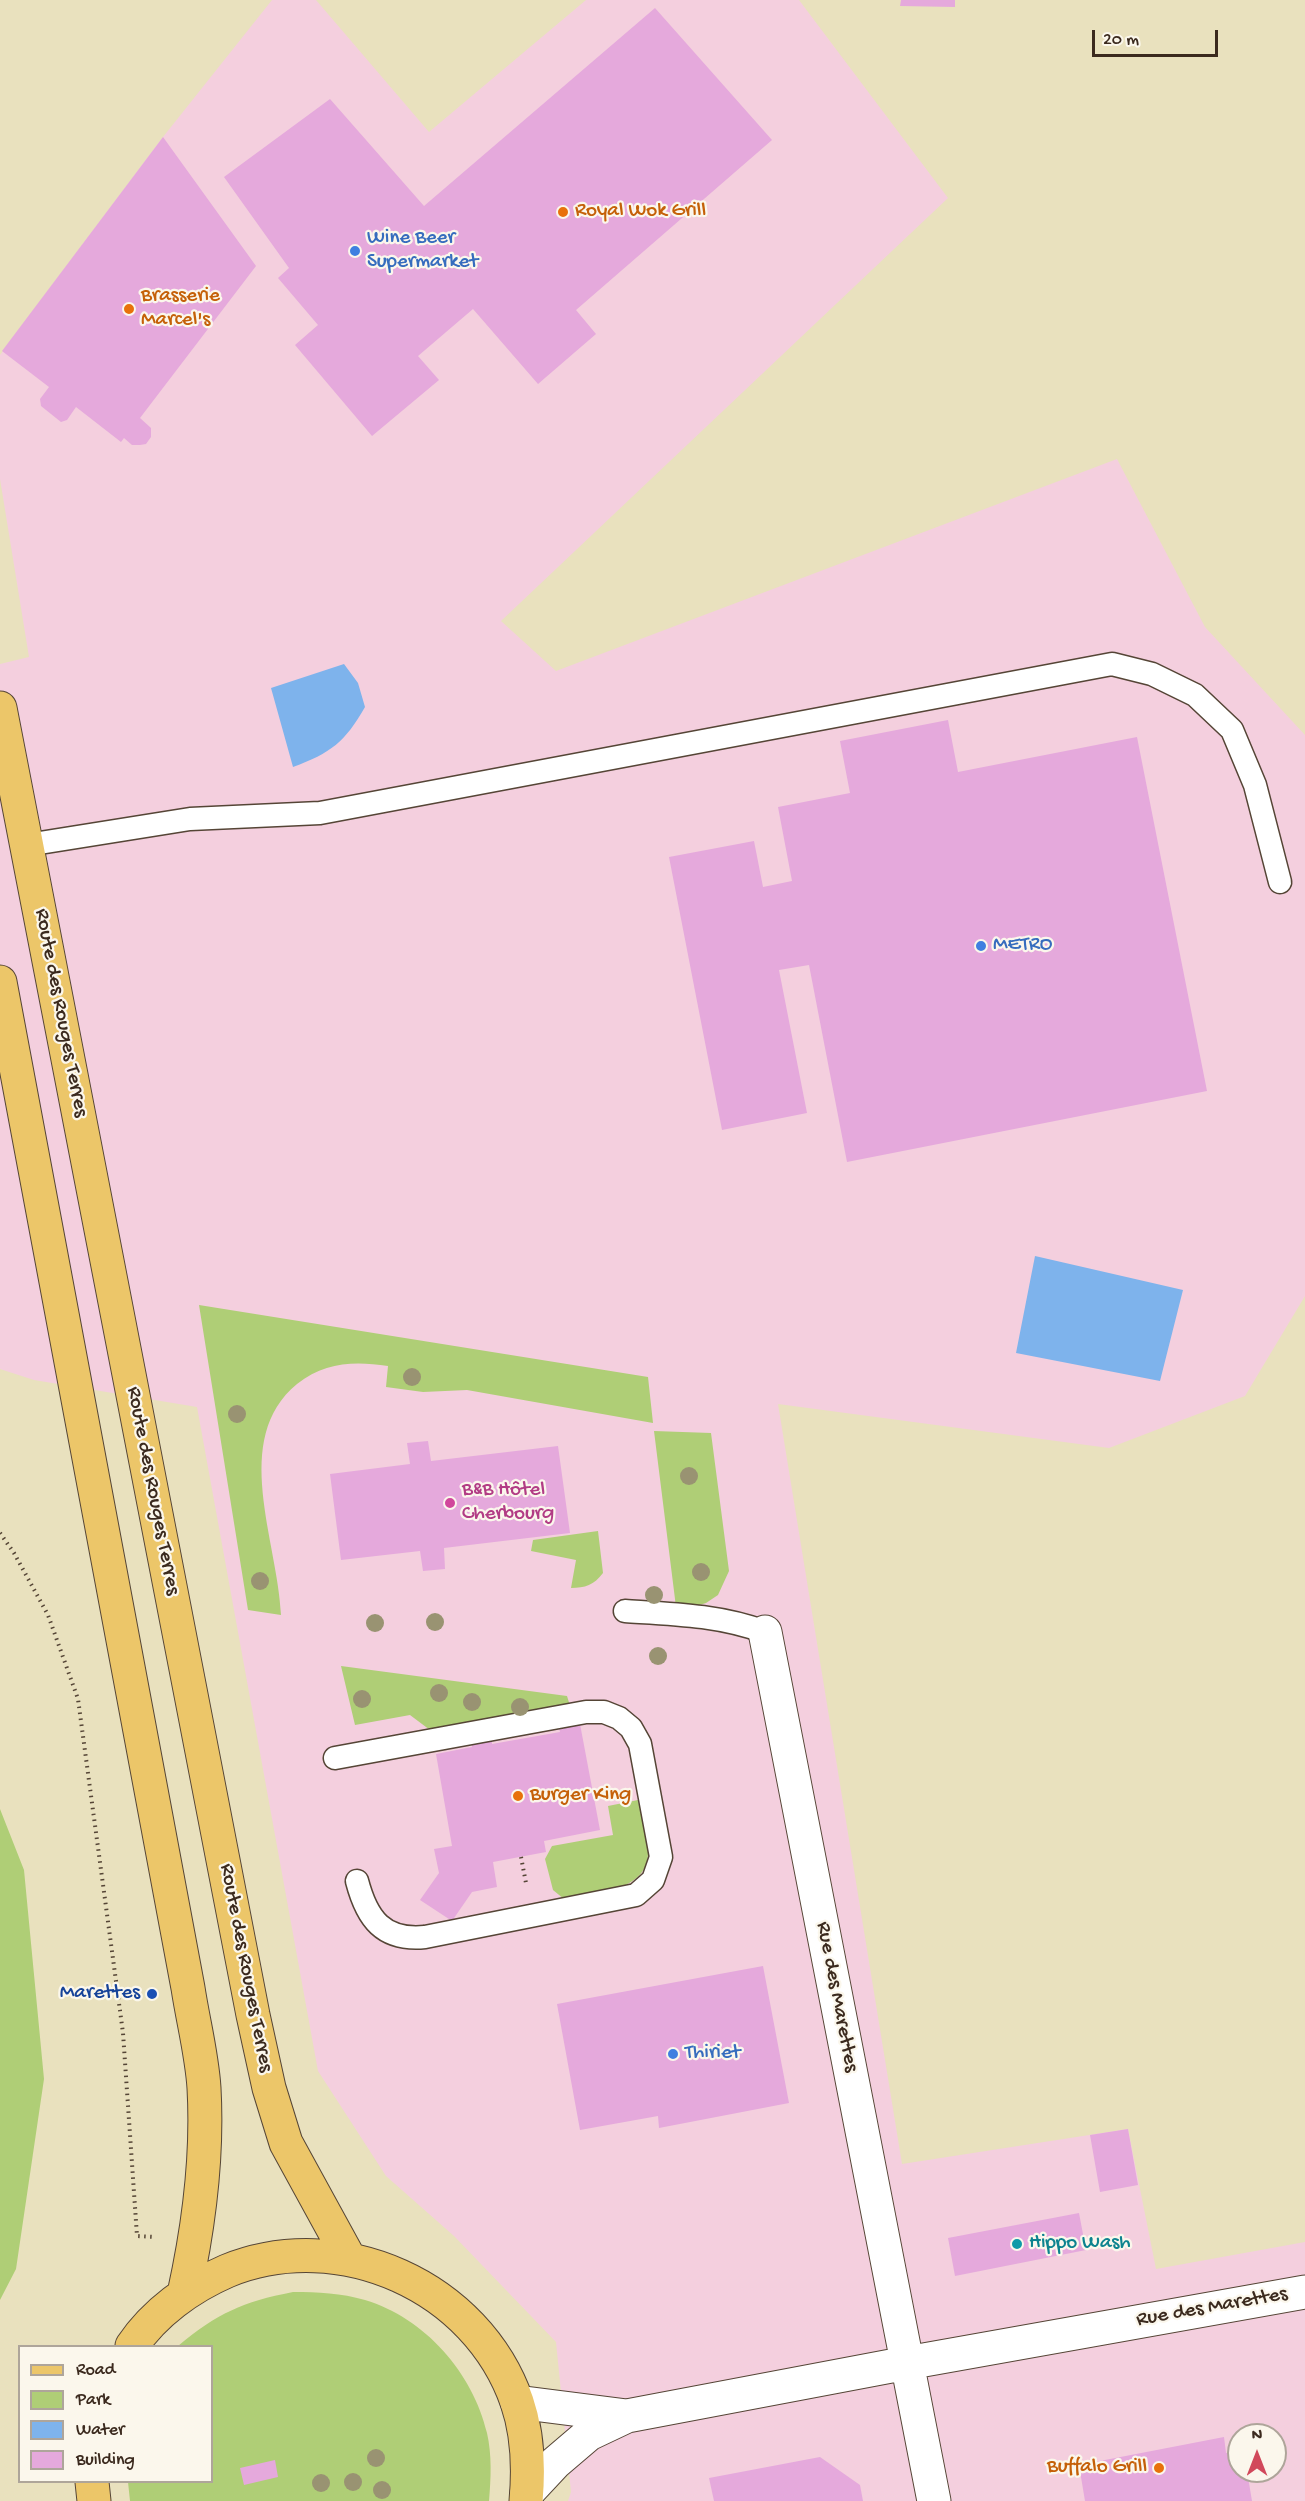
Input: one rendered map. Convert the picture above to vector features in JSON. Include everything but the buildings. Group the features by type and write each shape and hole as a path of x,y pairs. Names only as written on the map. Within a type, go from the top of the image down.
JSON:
{"main road":[{"name":"Route des Rouges Terres","path":"0,708 269,2088 286,2143 349,2258"},
{"path":"0,982 186,1976 204,2086 205,2156 196,2239 184,2294"},
{"path":"133,2345 159,2315 184,2294 242,2265 307,2254 349,2258 405,2277 435,2294 461,2316 484,2342 502,2370 517,2402 525,2435 528,2474 526,2497"},
{"path":"92,2483 93,2501"}],"street":[{"name":"Rue des Marettes","path":"765,1632 934,2501"},
{"name":"Rue des Marettes","path":"526,2497 555,2463 589,2434 627,2416 1305,2292"},
{"name":"Rue des Marettes","path":"517,2402 627,2416"}],"lane":[{"path":"27,845 190,819 320,813 1112,664 1152,674 1195,695 1232,730 1256,785 1280,882"},
{"path":"625,1611 711,1617 740,1623 765,1632"},
{"path":"335,1758 586,1712 611,1714 626,1722 640,1744 661,1850 657,1873 649,1885 636,1895 412,1938 397,1936 378,1924 365,1906 357,1881"}],"path":[{"path":"0,1533 14,1553 48,1615 78,1699 123,2033 137,2236"}],"shaded area":[{"path":"272,0 316,0 429,132 586,0 799,0 948,198 501,621 556,671 1117,459 1205,627 1305,735 1305,1296 1245,1396 1109,1448 778,1404 902,2164 1128,2129 1156,2269 1305,2242 1305,2501 568,2501 571,2492 556,2342 454,2236 386,2176 318,2071 197,1407 34,1380 0,1369 0,664 29,657 0,479 0,355 163,137"}],"green space":[{"path":"199,1305 648,1377 653,1423 467,1390 423,1392 386,1387 388,1366 352,1364 318,1371 297,1384 277,1407 266,1433 262,1462 263,1492 281,1615 248,1610"},
{"path":"654,1431 711,1433 729,1571 718,1595 706,1603 690,1608 676,1607"},
{"path":"598,1531 603,1573 593,1583 585,1586 571,1588 576,1560 531,1551 533,1540"},
{"path":"341,1666 567,1696 571,1709 434,1733 410,1715 355,1725"},
{"path":"638,1800 647,1835 648,1855 645,1868 638,1877 615,1889 564,1899 553,1890 545,1859 552,1846 613,1835 608,1806"},
{"path":"0,1809 24,1870 44,2079 16,2269 0,2300"},
{"path":"293,2292 347,2296 387,2308 426,2334 458,2369 480,2411 490,2450 489,2501 130,2501 128,2483 213,2483 213,2345 179,2345 231,2310"}],"water":[{"path":"344,664 358,683 365,707 351,729 336,745 317,757 293,767 271,688"},
{"path":"1035,1256 1183,1290 1160,1381 1016,1353"}],"place":[{"name":"Royal Wok Grill","path":"563,212"},
{"name":"Wine Beer Supermarket","path":"355,251"},
{"name":"Brasserie Marcel's","path":"129,309"},
{"name":"METRO","path":"981,946"},
{"name":"B&B Hôtel Cherbourg","path":"450,1503"},
{"name":"Burger King","path":"518,1796"},
{"name":"Marettes","path":"152,1994"},
{"name":"Thiriet","path":"673,2054"},
{"name":"Hippo Wash","path":"1017,2244"},
{"name":"Buffalo Grill","path":"1159,2468"}]}
